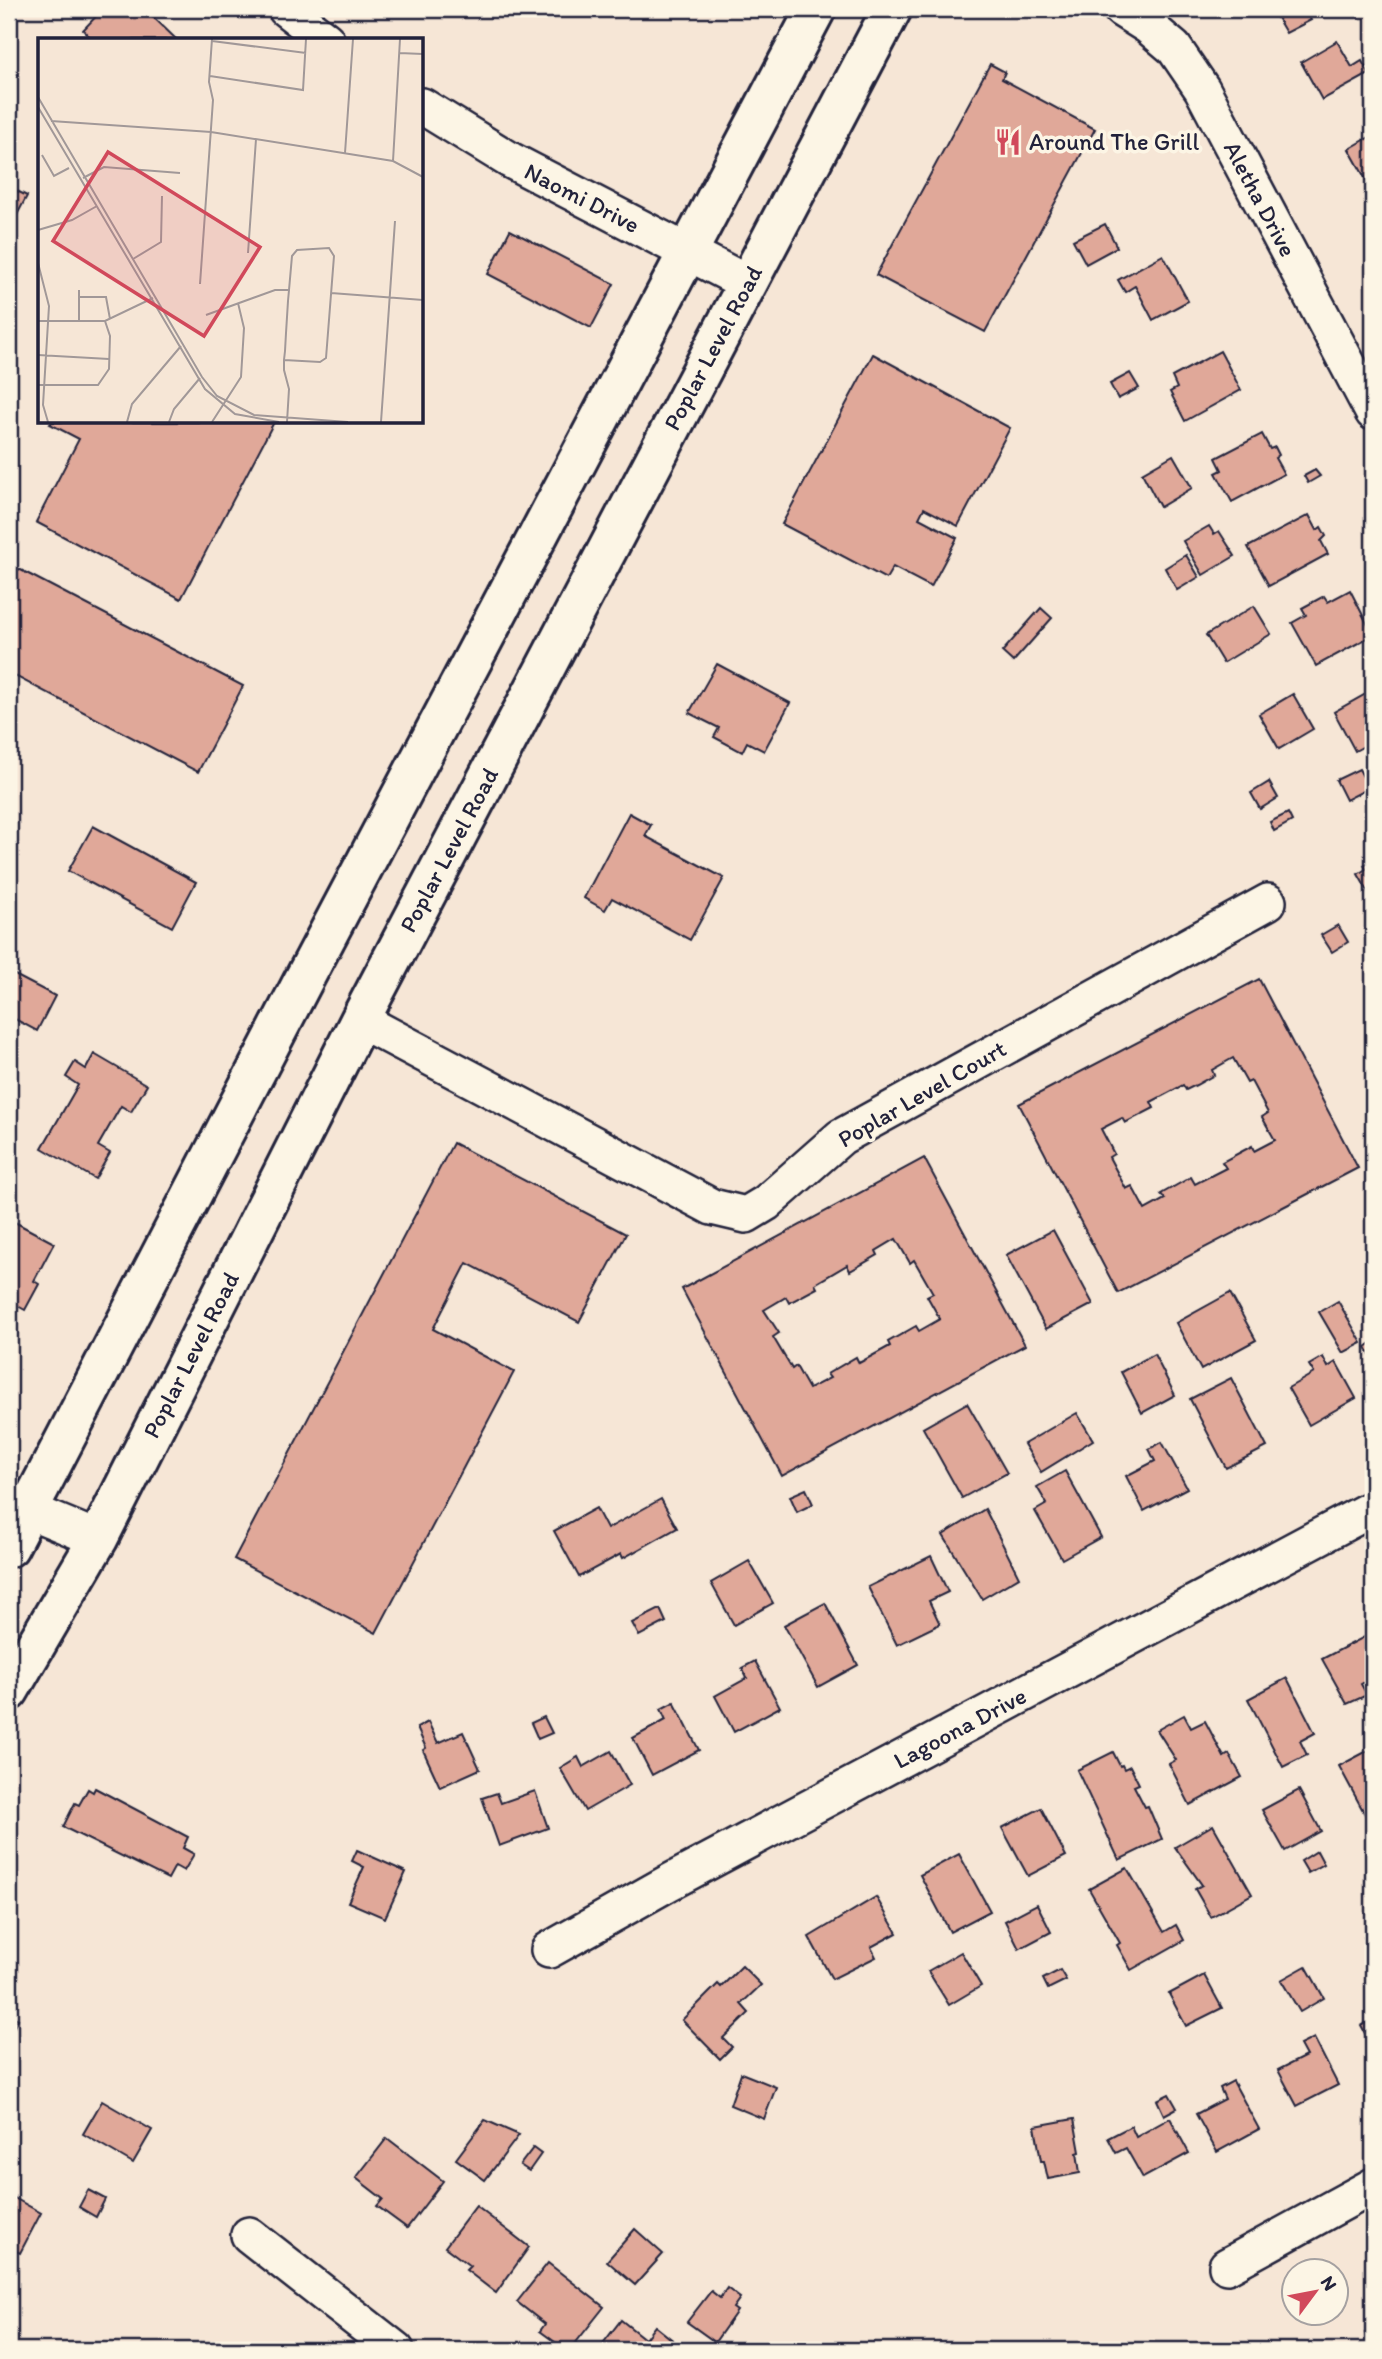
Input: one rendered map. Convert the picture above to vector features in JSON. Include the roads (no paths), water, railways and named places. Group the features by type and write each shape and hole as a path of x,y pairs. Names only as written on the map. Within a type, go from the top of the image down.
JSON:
{"main road":[{"path":"9,1547 18,1505 301,985 816,9"},
{"name":"Poplar Level Road","path":"9,1691 98,1539 360,1020 892,9"}],"street":[{"path":"285,9 323,38"},
{"name":"Aletha Drive","path":"1121,9 1148,26 1174,48 1202,89 1373,412"},
{"name":"Naomi Drive","path":"424,107 521,166 747,283"},
{"name":"Poplar Level Court","path":"360,1020 712,1207 746,1215 766,1203 841,1137 1268,902"},
{"path":"18,1505 98,1539"},
{"name":"Lagoona Drive","path":"549,1950 670,1882 1373,1508"},
{"path":"1227,2266 1373,2186"},
{"path":"249,2235 397,2350"}],"place":[{"name":"Around The Grill","path":"1008,142"}]}
